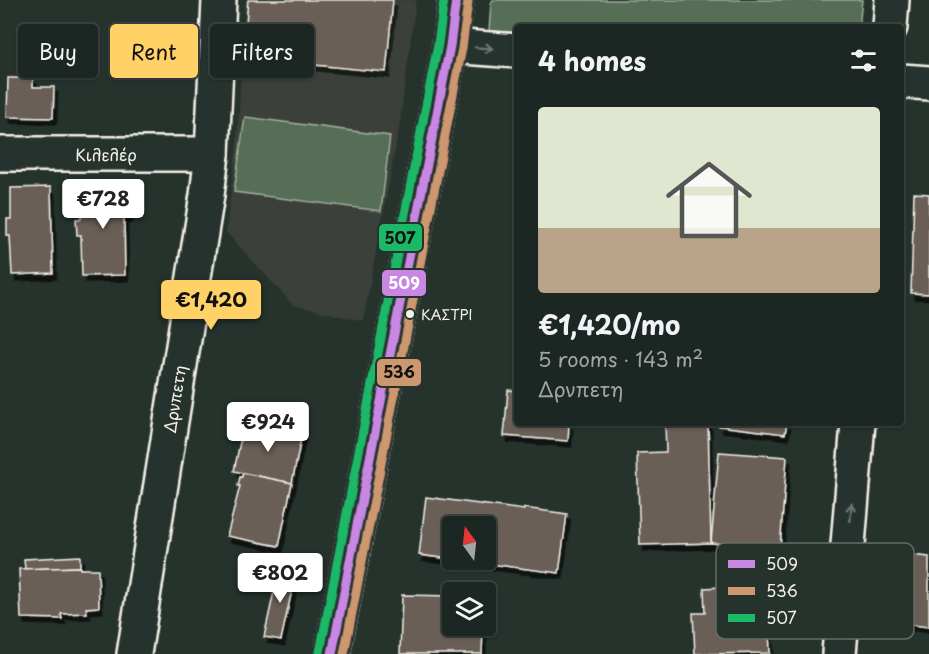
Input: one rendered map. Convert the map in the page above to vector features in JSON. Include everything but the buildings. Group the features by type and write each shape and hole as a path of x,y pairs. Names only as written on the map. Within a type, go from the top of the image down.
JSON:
{"main road":[{"path":"332,654 450,46 456,0"}],"street":[{"name":"Δρνπετη","path":"134,654 212,154 219,0"},
{"path":"890,24 892,0"},
{"path":"450,46 514,51"},
{"path":"904,81 929,83"},
{"name":"Κιλελέρ","path":"0,154 212,154"},
{"path":"848,543 858,426"},
{"path":"839,654 840,639"}],"shaded area":[{"path":"245,0 416,0 399,129 363,321 293,305 226,232 237,145 241,78 314,78 314,24 244,24"}],"green space":[{"path":"493,0 862,0 859,24 514,24 514,32 489,31"},
{"path":"245,117 390,136 381,211 234,192"}],"transit line":[{"name":"507","path":"320,652 438,44 444,0"},
{"name":"509","path":"332,654 450,46 456,0"},
{"name":"536","path":"344,654 462,48 468,2"}],"place":[{"name":"ΚΑΣΤΡΙ","path":"410,314"}]}
